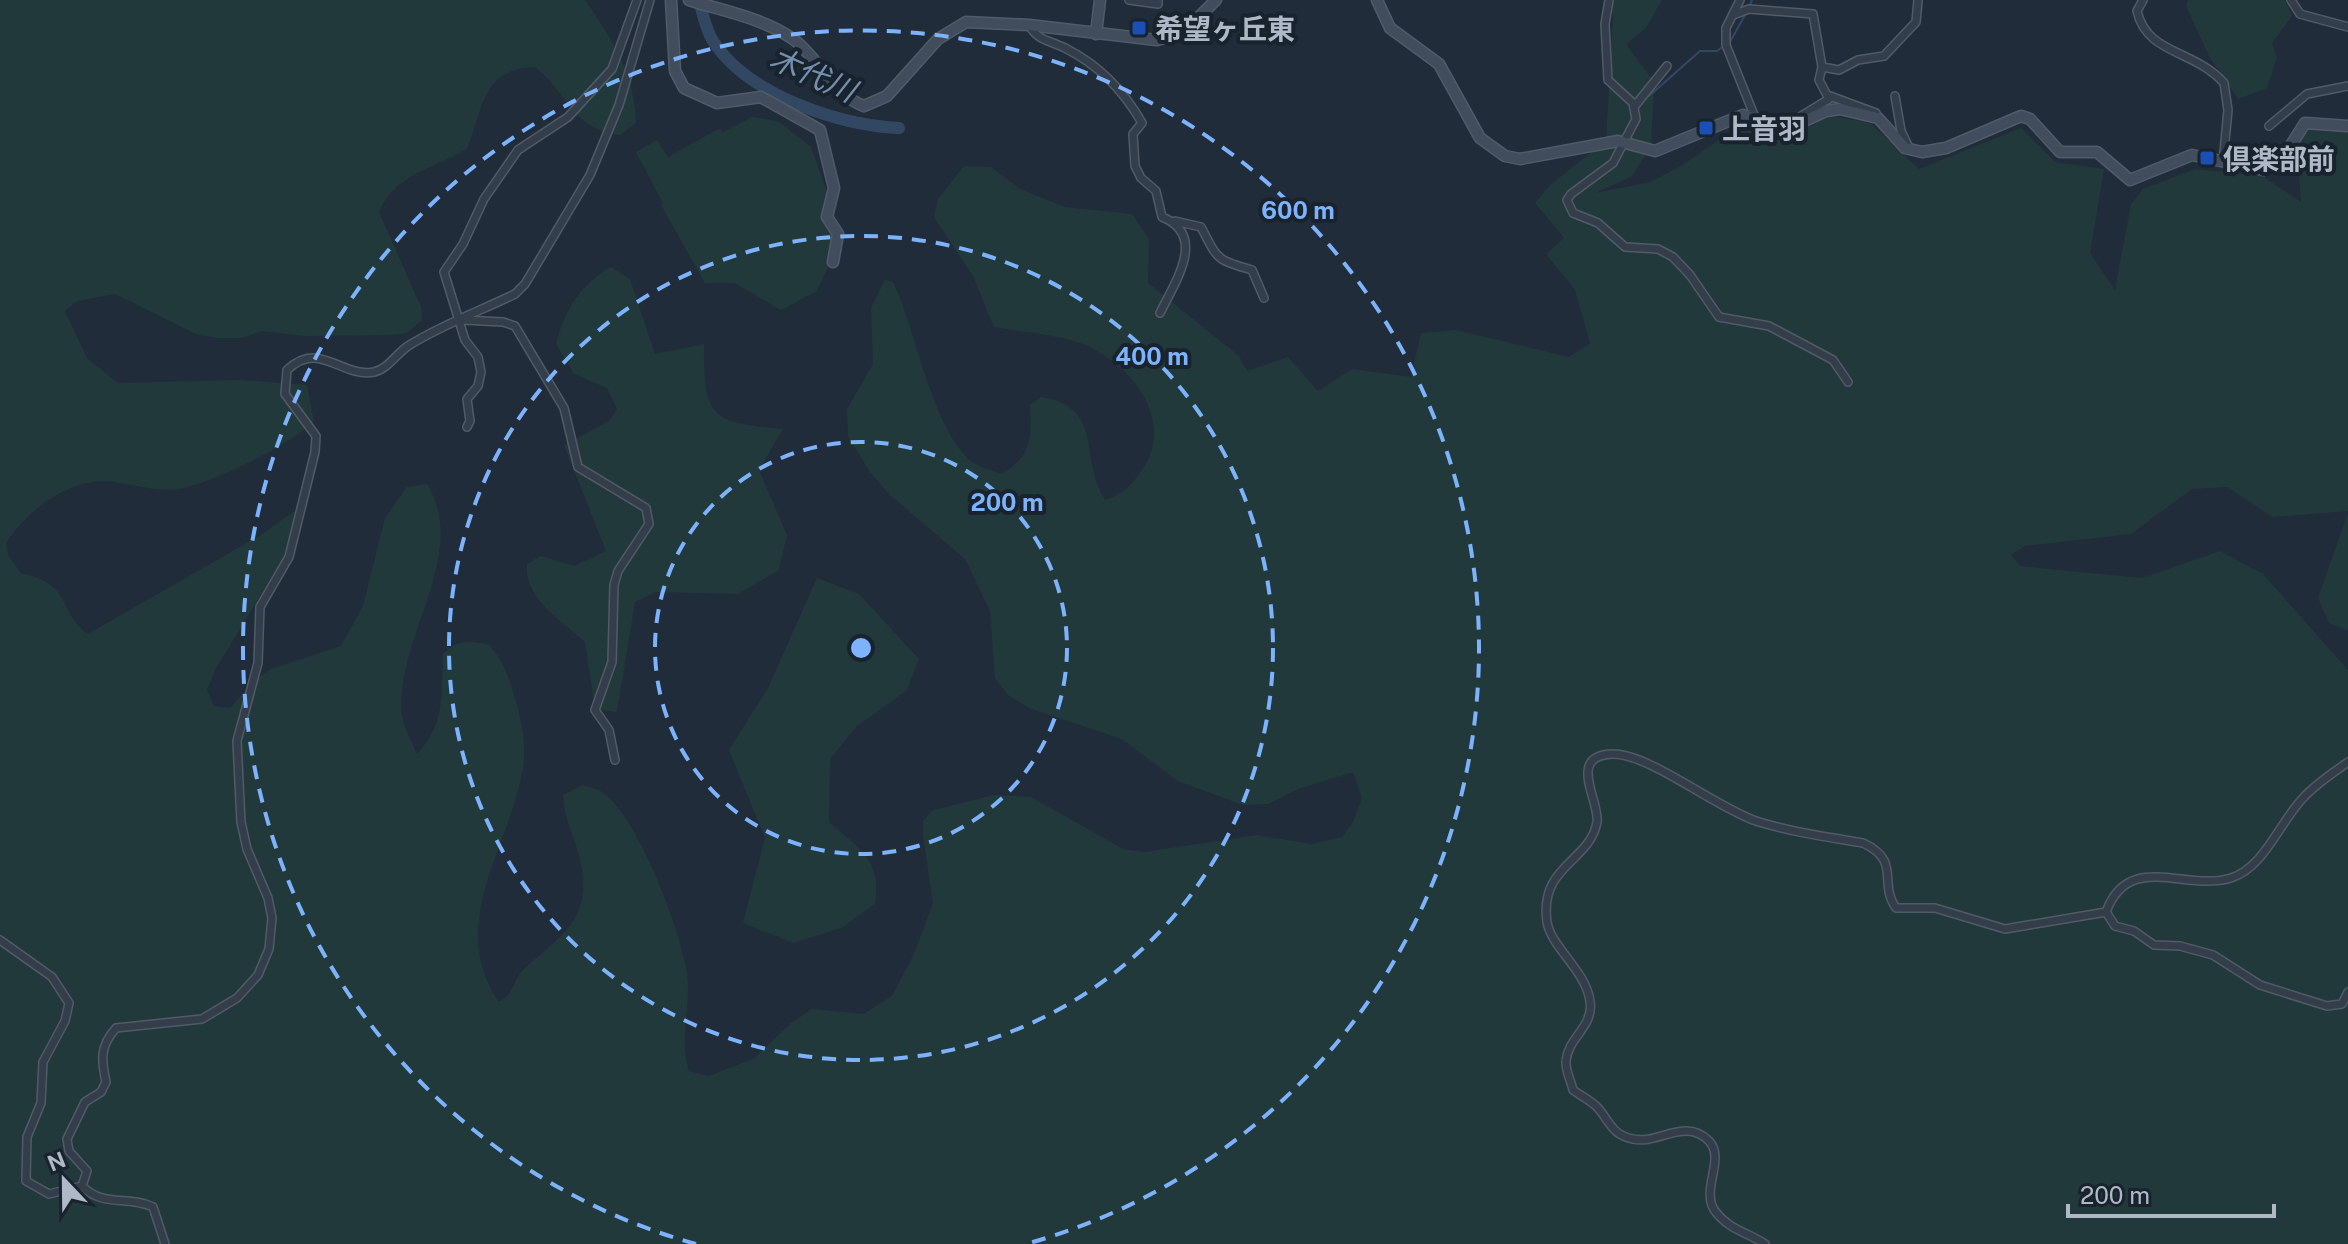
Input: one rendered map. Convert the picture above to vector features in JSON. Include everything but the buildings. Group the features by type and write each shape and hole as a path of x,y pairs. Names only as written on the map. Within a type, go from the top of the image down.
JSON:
{"main road":[{"path":"671,0 675,71 684,88 717,103 761,97 820,130 834,188 827,217 838,234 833,262"},
{"path":"1096,34 1100,0"},
{"path":"696,2 760,22 794,39 843,93 864,106 887,96 952,28 966,22 1029,25 1157,40 1173,38 1185,31 1216,0"},
{"path":"1377,0 1390,28 1439,64 1480,138 1493,149 1520,159 1601,143 1626,142 1645,150 1663,150 1732,117 1754,115 1785,126 1802,124 1832,109 1878,118 1910,150 1946,148 2021,116 2030,119 2060,152 2097,152 2130,180 2192,155 2263,170 2282,159 2305,123 2348,126"}],"street":[{"path":"467,427 470,421 467,399 478,386 481,372 478,357 465,340 444,272 447,264 463,244 484,199 518,150 568,117 612,69 637,0"},
{"path":"82,1186 87,1171 69,1151 67,1139 85,1102 101,1092 106,1082 101,1057 106,1040 116,1028 202,1019 237,998 258,975 269,949 272,918 268,898 247,849 241,822 237,741 258,663 260,607 289,557 315,452 316,436 285,394 287,370 298,359 319,358 368,373 382,370 409,346 515,294 525,284 590,175 619,105 650,0"},
{"path":"1129,0 1158,4 1158,0"},
{"path":"1740,0 1726,28 1726,45 1754,115"},
{"path":"1822,67 1839,70 1858,60 1884,56 1916,22 1918,0"},
{"path":"2143,0 2137,11 2139,24 2148,36 2162,47 2191,56 2224,83 2228,110 2223,162"},
{"path":"2291,0 2300,14 2348,27"},
{"path":"1606,3 1608,80 1634,107 1636,119 1613,163 1571,194 1567,200 1573,213 1598,223 1625,247 1658,249 1673,257 1690,275 1719,317 1769,326 1833,360 1848,382"},
{"path":"1733,15 1749,9 1813,14 1822,67 1819,80 1830,96 1878,113 1878,118"},
{"path":"1029,25 1036,37 1064,48 1097,69 1130,101 1142,123 1133,134 1135,166 1141,178 1156,191 1162,217 1180,225 1186,234 1185,259 1160,313"},
{"path":"1634,107 1667,66"},
{"path":"2269,126 2307,94 2348,86"},
{"path":"1785,126 1811,113 1830,96"},
{"path":"1895,96 1901,131 1910,150"},
{"path":"1171,221 1201,227 1212,252 1228,263 1252,270 1264,298"},
{"path":"461,320 503,322 515,326 564,408 578,467 646,508 649,524 618,571 614,585 612,662 595,710 609,730 615,760"},
{"path":"1765,1244 1736,1232 1714,1210 1709,1191 1715,1151 1711,1142 1695,1133 1682,1131 1638,1141 1626,1138 1607,1124 1597,1106 1573,1090 1566,1059 1573,1039 1584,1030 1590,1001 1578,971 1550,931 1547,900 1554,877 1584,846 1597,823 1597,811 1586,780 1588,769 1597,759 1612,754 1627,757 1756,821 1863,843 1879,851 1887,863 1890,899 1896,908 1935,908 2005,929 2106,912"},
{"path":"2106,912 2119,889 2142,876 2208,880 2244,872 2304,797 2348,762"},
{"path":"2106,912 2115,926 2134,931 2154,945 2180,946 2213,955 2260,985 2327,1006 2342,1004 2348,992"},
{"path":"0,940 52,977 69,1003 65,1021 43,1062 41,1103 27,1137 26,1181 49,1194 82,1186"},
{"path":"82,1186 90,1195 108,1201 140,1200 153,1207 165,1244"}],"green space":[{"path":"0,0 585,0 595,14 627,73 636,123 620,135 604,132 581,118 535,67 503,75 486,94 467,149 405,181 386,199 379,212 421,307 422,320 407,333 304,336 262,331 242,338 217,338 196,334 115,294 77,301 65,311 87,358 118,383 239,380 307,385 314,422 249,462 193,486 160,490 105,481 76,486 36,509 6,543 8,555 21,573 38,578 57,591 71,616 88,634 261,535 297,509 294,540 215,670 207,690 214,706 230,708 256,679 271,669 341,646 363,606 385,518 407,487 427,484 438,511 441,539 436,568 403,685 402,714 406,729 417,754 437,720 442,695 443,654 458,643 474,642 488,644 504,666 524,740 523,769 516,798 486,886 480,915 478,944 484,973 499,1002 509,994 524,969 552,945 572,922 583,894 583,877 563,795 582,785 597,789 618,808 631,827 666,900 688,980 685,1045 689,1071 709,1076 755,1058 791,1023 812,1009 863,1014 892,996 914,954 933,903 923,821 933,810 994,795 1031,797 1123,849 1145,852 1257,835 1312,844 1342,837 1353,822 1362,798 1353,772 1298,789 1268,804 1243,805 1178,781 1122,739 1029,708 1008,695 995,678 990,611 965,559 890,495 870,472 848,436 847,409 873,364 871,308 885,280 893,282 946,426 958,446 975,464 1001,474 1011,467 1025,453 1028,445 1030,405 1041,397 1061,402 1074,411 1082,422 1097,483 1105,500 1122,492 1138,476 1151,452 1154,434 1152,416 1145,399 1135,383 1107,357 1069,340 994,327 973,276 934,217 938,199 964,166 991,167 1020,189 1065,207 1132,214 1149,239 1148,283 1239,356 1247,371 1288,357 1318,391 1352,369 1411,377 1421,333 1456,330 1569,357 1590,343 1575,290 1546,254 1564,238 1535,203 1550,185 1606,141 1613,16 1609,0 1662,0 1646,28 1626,44 1654,82 1651,147 1631,177 1595,193 1651,182 1684,164 1750,119 1786,137 1832,116 1870,123 1919,169 2021,128 2055,162 2104,169 2090,253 2115,290 2131,204 2143,189 2195,169 2262,176 2301,202 2297,143 2313,126 2348,128 2348,511 2272,517 2227,487 2192,489 2131,534 2025,546 2011,555 2020,566 2142,578 2220,551 2263,574 2348,670 2348,1244 0,1244"},
{"path":"2188,0 2285,0 2292,16 2272,43 2277,58 2267,88 2238,99 2209,56 2186,6"},
{"path":"752,117 778,121 811,147 828,195 822,216 832,230 829,265 817,291 781,310 735,283 705,283 661,205 663,203 636,152 657,140 668,157 720,128 723,132"},
{"path":"611,267 630,279 655,354 704,344 706,388 716,412 741,424 783,429 759,470 787,535 779,570 738,594 656,592 635,602 617,712 595,709 585,642 538,598 531,588 527,564 541,556 574,566 606,551 564,445 609,421 617,409 607,388 574,374 556,344 575,299"},
{"path":"2348,513 2348,631 2329,623 2318,598"},
{"path":"817,578 859,594 919,659 907,690 857,726 830,759 829,822 859,848 872,866 875,904 841,928 793,943 743,923 765,838 729,750 768,688"}],"waterway":[{"name":"木代川","path":"699,0 713,41 748,77 796,104 849,121 899,128"},
{"path":"1749,7 1752,0"},
{"path":"1730,42 1746,13"},
{"path":"1649,96 1700,51 1717,51 1724,46"}],"place":[{"name":"希望ヶ丘東","path":"1139,28"},
{"name":"上音羽","path":"1706,128"},
{"name":"倶楽部前","path":"2207,158"}]}
